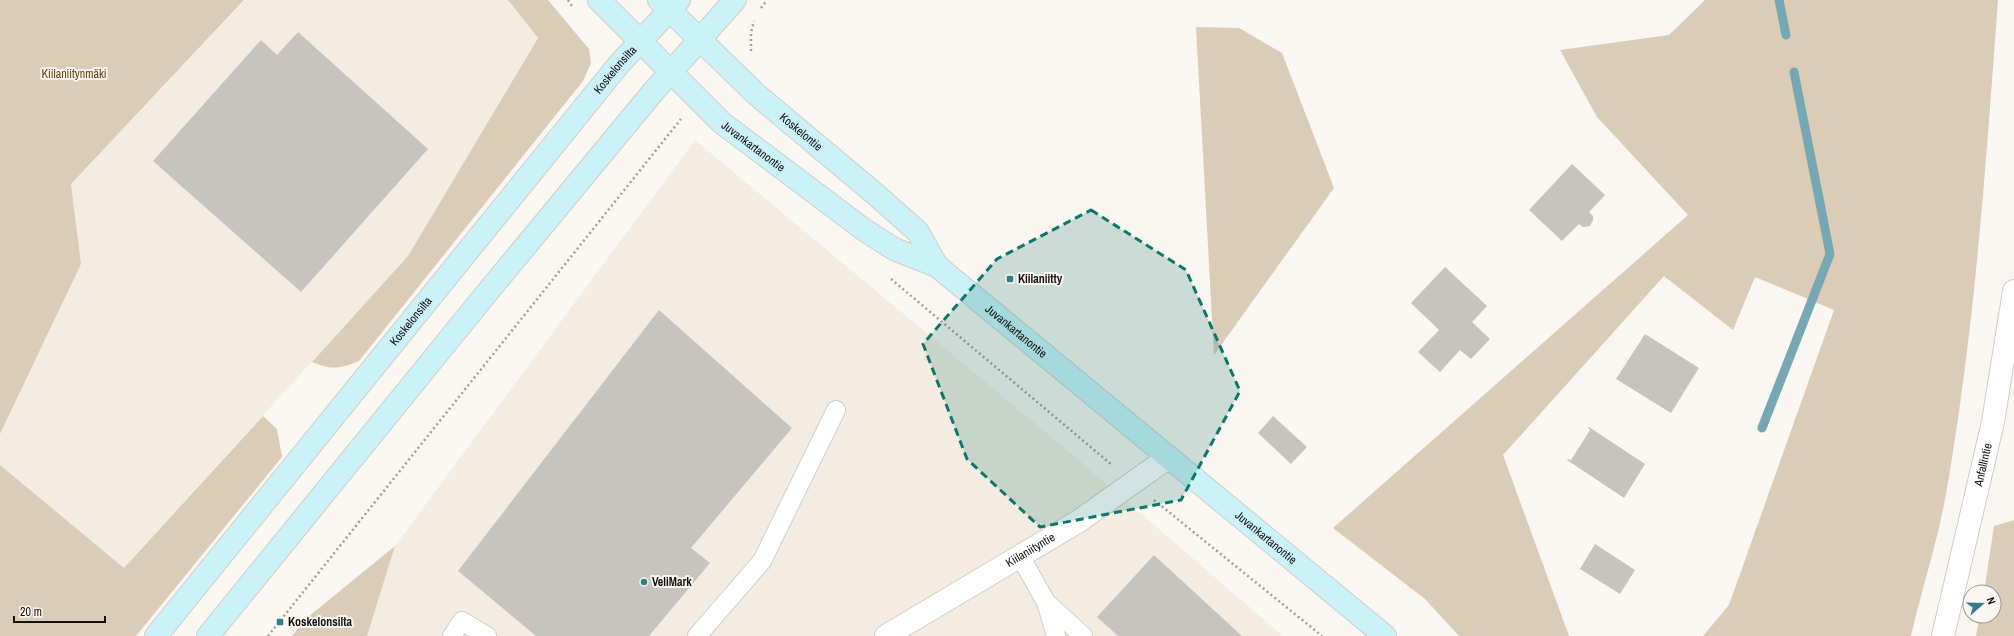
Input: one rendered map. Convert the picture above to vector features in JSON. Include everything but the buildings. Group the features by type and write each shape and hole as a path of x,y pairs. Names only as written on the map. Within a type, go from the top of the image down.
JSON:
{"main road":[{"path":"599,0 640,42"},
{"path":"208,636 481,300 671,73 701,41 735,0"},
{"name":"Koskelonsilta","path":"156,636 615,69 640,42 669,3"},
{"name":"Koskelontie","path":"669,3 701,41 757,95 874,192 918,232 938,266"},
{"name":"Juvankartanontie","path":"640,42 722,123 864,229 894,249 938,266 1385,636"}],"street":[{"name":"Anfallintie","path":"1943,636 1993,422 2014,291"},
{"name":"Kiilaniityntie","path":"886,636 1079,521 1132,482 1170,457"}],"lane":[{"path":"702,634 762,561 836,410"},
{"path":"1020,556 1046,602 1056,636"},
{"path":"1046,602 1083,636"},
{"path":"452,636 462,621 487,636"}],"path":[{"path":"568,0 577,11"},
{"path":"759,12 767,0"},
{"path":"752,53 751,32 755,17"},
{"path":"268,636 682,117 688,121"},
{"path":"890,278 1132,482 1322,636"}],"highlighted area":[{"path":"1091,210 1186,270 1240,391 1181,500 1040,527 967,459 923,344 997,259"}],"shaded area":[{"path":"245,0 508,0 538,37 408,256 124,568 0,465 0,434 81,264 71,184"},
{"path":"695,140 1074,456 1283,636 367,636 395,546"}],"green space":[{"name":"Kiilaniitynmäki","path":"0,0 244,0 71,184 81,264 0,434"},
{"path":"508,0 548,0 589,49 591,63 583,81 359,361 336,368 312,362 408,256 538,38"},
{"path":"1705,0 1998,0 1978,245 1957,427 1944,507 1911,636 1703,636 1729,605 1834,310 1755,277 1733,330 1664,276 1503,455 1569,636 1459,636 1425,599 1333,528 1688,215 1597,117 1560,50 1669,35"},
{"path":"1196,27 1239,28 1282,53 1334,188 1214,355"},
{"path":"263,416 277,429 282,457 136,636 0,636 0,465 124,568"},
{"path":"2014,520 2014,636 1976,636 1978,624 2002,624 2002,584 1985,584 1994,526"},
{"path":"395,546 367,636 292,636 308,617"}],"waterway":[{"path":"1779,0 1786,35"},
{"path":"1762,428 1830,254 1794,72"}],"place":[{"name":"Kiilaniitty","path":"1010,279"},
{"name":"VeliMark","path":"644,582"},
{"name":"Koskelonsilta","path":"280,622"}]}
